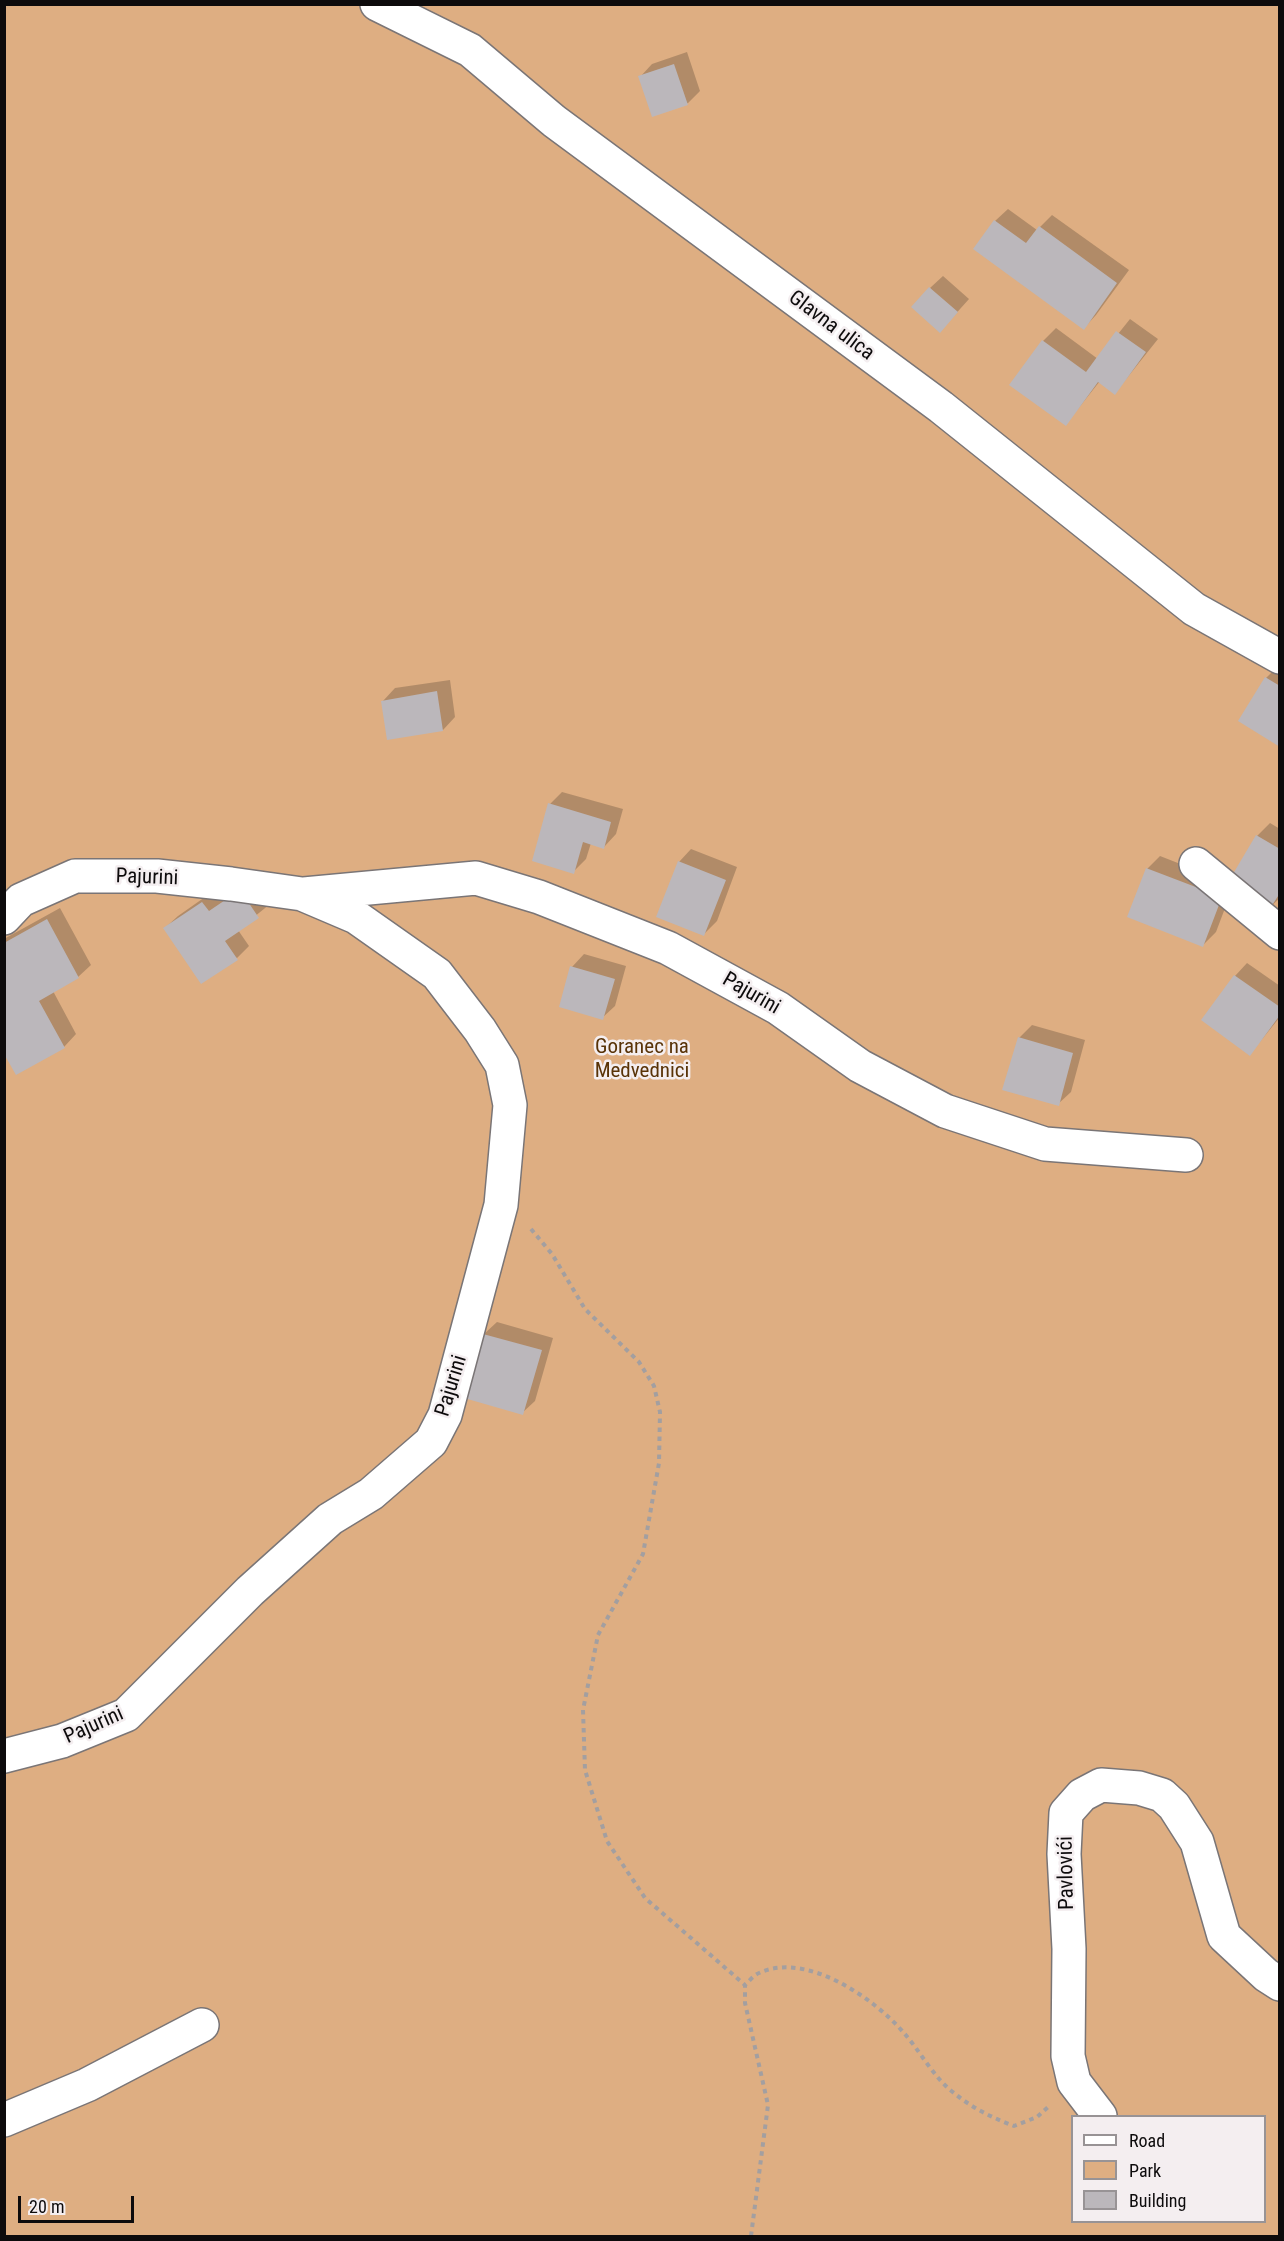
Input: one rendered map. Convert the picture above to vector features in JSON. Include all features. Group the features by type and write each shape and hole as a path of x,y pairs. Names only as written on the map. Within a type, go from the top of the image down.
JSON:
{"street":[{"name":"Glavna ulica","path":"377,4 470,50 554,121 940,407 1194,609 1280,657"},
{"path":"1196,864 1280,933"},
{"name":"Pajurini","path":"4,918 21,900 75,876 157,876 302,894 476,878 539,897 668,948 778,1008 860,1066 945,1111 1045,1144 1186,1155"},
{"name":"Pajurini","path":"4,1756 62,1741 126,1715 267,1575 330,1519 371,1494 431,1442 445,1415 475,1306 502,1194 510,1105 502,1065 480,1030 437,974 356,917 302,894"},
{"name":"Pavlovići","path":"1100,2115 1074,2082 1068,2056 1070,1949 1064,1854 1066,1814 1082,1795 1101,1785 1138,1788 1162,1795 1174,1806 1197,1842 1224,1936 1266,1975 1280,1984"},
{"path":"4,2120 87,2085 202,2025"}],"path":[{"path":"502,1194 552,1254 585,1309 618,1344 639,1362 654,1386 660,1412 659,1462 643,1554 598,1635 583,1710 585,1770 597,1810 607,1841 645,1898 745,1985"},
{"path":"751,2236 768,2104 745,2003 745,1985 758,1973 784,1967 822,1973 864,1997 902,2031 952,2092 977,2109 1014,2126 1036,2117 1074,2082"}],"green space":[{"name":"Goranec na Medvednici","path":"5,5 1279,5 1279,2236 5,2236"}],"building":[{"path":"674,64 688,105 652,117 638,76"},
{"path":"994,220 1026,243 1039,226 1117,283 1084,330 973,249"},
{"path":"929,287 958,312 940,333 911,307"},
{"path":"1116,331 1146,352 1115,395 1098,382 1066,426 1009,385 1042,340 1086,372"},
{"path":"1265,677 1280,686 1280,747 1238,721"},
{"path":"437,691 443,731 387,740 381,701"},
{"path":"548,803 611,822 604,849 583,842 574,874 532,861"},
{"path":"1256,835 1280,849 1280,893 1269,910 1227,884"},
{"path":"678,861 726,880 704,936 656,917"},
{"path":"1146,868 1222,897 1203,947 1127,917"},
{"path":"240,890 259,918 225,941 238,960 201,984 163,928 202,902 209,911"},
{"path":"47,919 79,978 39,1001 65,1048 16,1075 4,1054 4,943"},
{"path":"570,966 615,979 603,1020 559,1007"},
{"path":"1234,975 1280,1007 1280,1015 1250,1056 1201,1020"},
{"path":"1018,1037 1073,1053 1059,1106 1002,1090"},
{"path":"483,1334 542,1350 523,1415 464,1398"}]}
